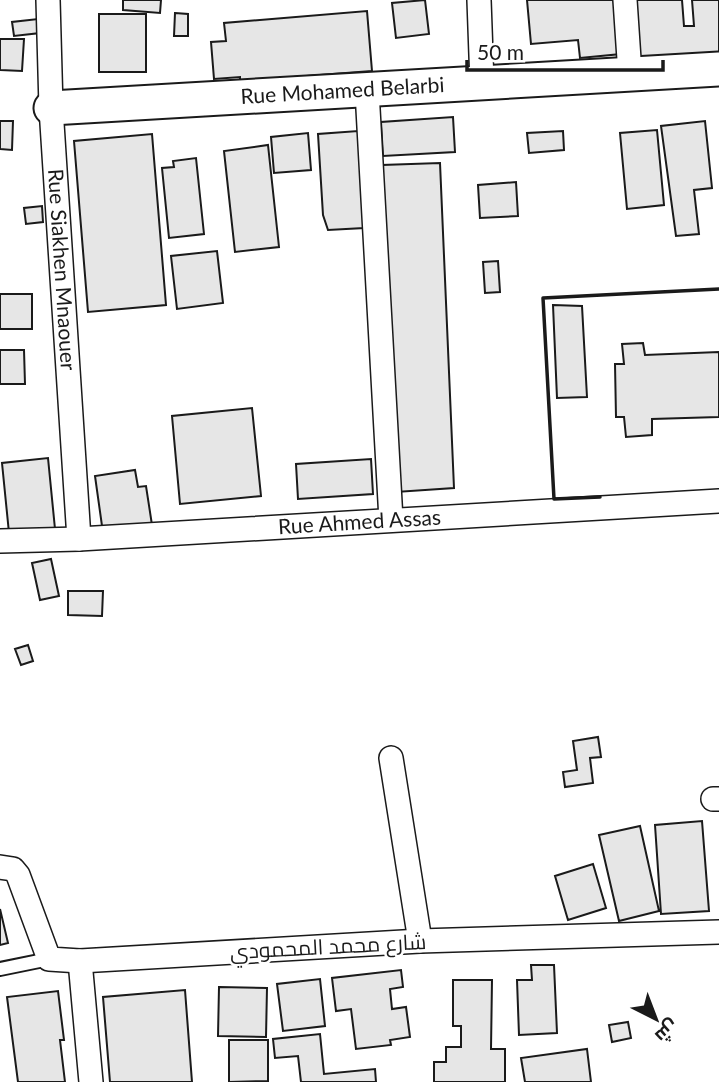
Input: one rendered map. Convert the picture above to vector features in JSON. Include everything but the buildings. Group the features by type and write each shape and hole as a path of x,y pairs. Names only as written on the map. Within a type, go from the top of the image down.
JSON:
{"street":[{"name":"Rue Siakhen Mnaouer","path":"48,0 51,108 79,539"},
{"path":"479,0 482,83"},
{"path":"625,0 630,74"},
{"name":"Rue Mohamed Belarbi","path":"51,108 719,69"},
{"path":"368,91 391,520"},
{"name":"Rue Ahmed Assas","path":"0,541 79,539 719,501"},
{"path":"390,758 420,941"},
{"path":"0,867 13,869 18,875 49,959"},
{"name":"شارع محمد المحمودي","path":"49,959 80,961 420,941 718,940"},
{"path":"80,961 91,1082"}],"lane":[{"path":"0,969 49,959"}],"wall":[{"path":"600,497 554,499 543,298 719,289"}]}
